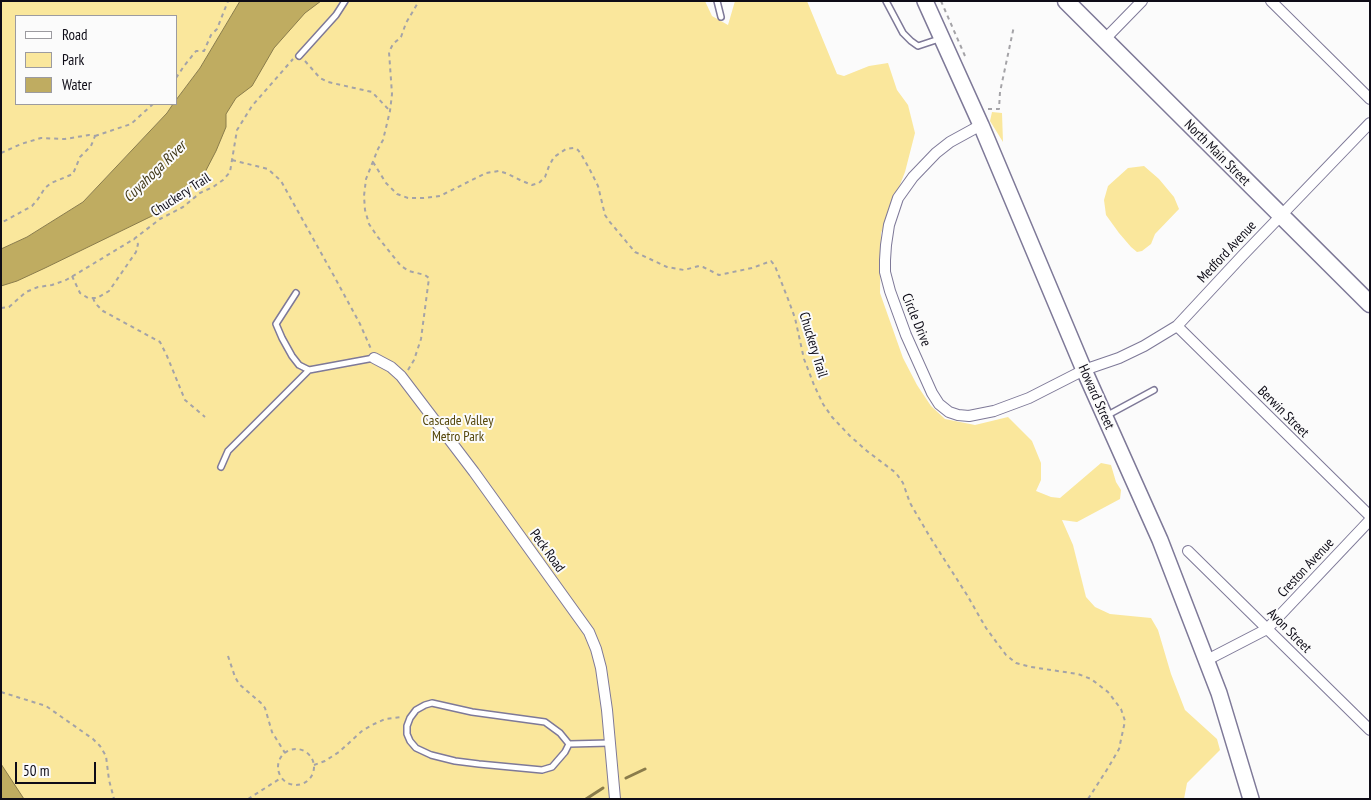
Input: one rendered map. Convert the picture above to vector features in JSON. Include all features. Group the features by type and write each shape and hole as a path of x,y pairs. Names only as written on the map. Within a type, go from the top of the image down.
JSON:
{"main road":[{"name":"Howard Street","path":"925,1 981,124 1084,370 1160,540 1219,693 1251,799"},
{"name":"North Main Street","path":"1066,1 1370,304"}],"street":[{"path":"1104,40 1142,1"},
{"path":"1271,1 1370,99"},
{"name":"Medford Avenue","path":"1084,370 1120,358 1177,326 1370,123"},
{"name":"Circle Drive","path":"981,124 950,142 936,153 913,177 903,191 892,216 886,245 885,272 906,335 932,393 942,407 958,415 969,416 994,411 1029,398 1084,370"},
{"name":"Berwin Street","path":"1177,326 1370,516"},
{"name":"Peck Road","path":"374,358 391,367 401,376 474,472 589,632 601,668 615,799"},
{"name":"Creston Avenue","path":"1207,660 1267,629 1370,520"},
{"name":"Avon Street","path":"1188,551 1370,730"}],"lane":[{"path":"299,56 336,15 345,1"},
{"path":"717,1 721,17"},
{"path":"886,1 903,33 918,46 942,38"},
{"path":"296,293 276,324 292,356 309,370"},
{"path":"221,466 228,452 309,370 374,358"},
{"path":"1105,416 1154,390"},
{"path":"439,704 472,712 545,722 560,733 569,744 566,752 552,767 542,770 504,767 456,761 431,755 416,748 410,741 407,734 407,726 416,710 425,705 439,704"},
{"path":"569,744 610,743"}],"path":[{"path":"178,75 196,51 204,51 211,35 217,29 228,1"},
{"path":"401,376 409,369 421,339 430,278 409,271 401,266 369,224 364,196 366,179 383,140 390,111 392,94 389,52 393,44 401,37 406,23 419,1"},
{"path":"942,1 966,59"},
{"path":"988,110 999,109 1000,92 1014,26"},
{"path":"299,56 305,60 320,78 328,82 372,92 390,111"},
{"name":"Chuckery Trail","path":"1,308 9,307 26,292 38,287 52,285 110,255 160,219 183,208 200,193 223,180 230,172 238,130 252,106 276,78 299,56"},
{"path":"1,153 20,144 41,138 65,139 89,135 95,136 131,124 151,105"},
{"path":"1,223 32,206 51,183 73,174 80,156 91,146 95,136"},
{"name":"Chuckery Trail","path":"373,162 386,183 397,194 408,198 424,198 440,196 452,191 486,172 499,171 532,185 539,183 545,177 554,158 566,149 574,148 581,154 598,186 602,207 608,221 634,252 667,267 684,270 699,266 719,275 752,268 771,261 775,266 795,318 804,359 823,404 832,417 850,436 896,473 903,483 910,503 930,537 986,628 1006,655 1016,662 1030,667 1078,674 1091,679 1108,692 1121,709 1125,720 1119,748 1088,799"},
{"path":"232,160 268,169 281,181 356,316 370,344 374,358"},
{"path":"72,276 80,293 88,298 97,298 109,291 136,252 138,244 134,239"},
{"path":"93,298 103,311 160,342 185,400 205,417"},
{"path":"228,656 235,678 265,708 272,732 285,753"},
{"path":"1,692 46,706 93,739 106,756 114,799"},
{"path":"314,765 325,761 339,752 362,731 372,725 385,719 399,716 410,718"},
{"path":"290,750 300,750 309,755 314,765 312,775 305,783 295,785 285,782 281,778 278,767 281,757 285,753 290,750"},
{"path":"248,799 281,778"}],"green space":[{"path":"1,1 240,1 200,68 178,97 178,15 15,15 15,105 172,105 83,202 27,237 1,249"},
{"name":"Cascade Valley Metro Park","path":"284,1 705,1 712,16 728,25 735,1 807,1 837,74 844,76 869,66 888,63 897,90 908,105 915,133 905,172 881,233 880,293 903,358 917,385 931,406 945,419 975,425 1008,417 1032,441 1041,463 1041,480 1036,491 1051,497 1060,498 1101,463 1111,465 1116,482 1121,490 1120,499 1077,522 1062,520 1073,545 1086,597 1095,607 1110,614 1151,618 1158,630 1171,674 1185,710 1217,739 1220,750 1187,783 1184,799 1,799 1,274 192,173"},
{"path":"992,112 1002,113 1003,142 990,121"},
{"path":"1144,166 1159,179 1174,197 1179,209 1155,234 1151,244 1142,251 1137,252 1119,233 1106,215 1104,200 1108,186 1128,168"}],"water":[{"name":"Cuyahoga River","path":"240,1 321,1 305,13 274,48 252,86 236,98 226,114 226,127 202,178 154,215 17,281 1,286 1,249 27,237 83,202 172,105 178,105 178,97 200,68"},
{"path":"1,764 24,799 1,799"}],"waterway":[{"path":"626,778 645,769"},
{"path":"586,799 603,788"}]}
